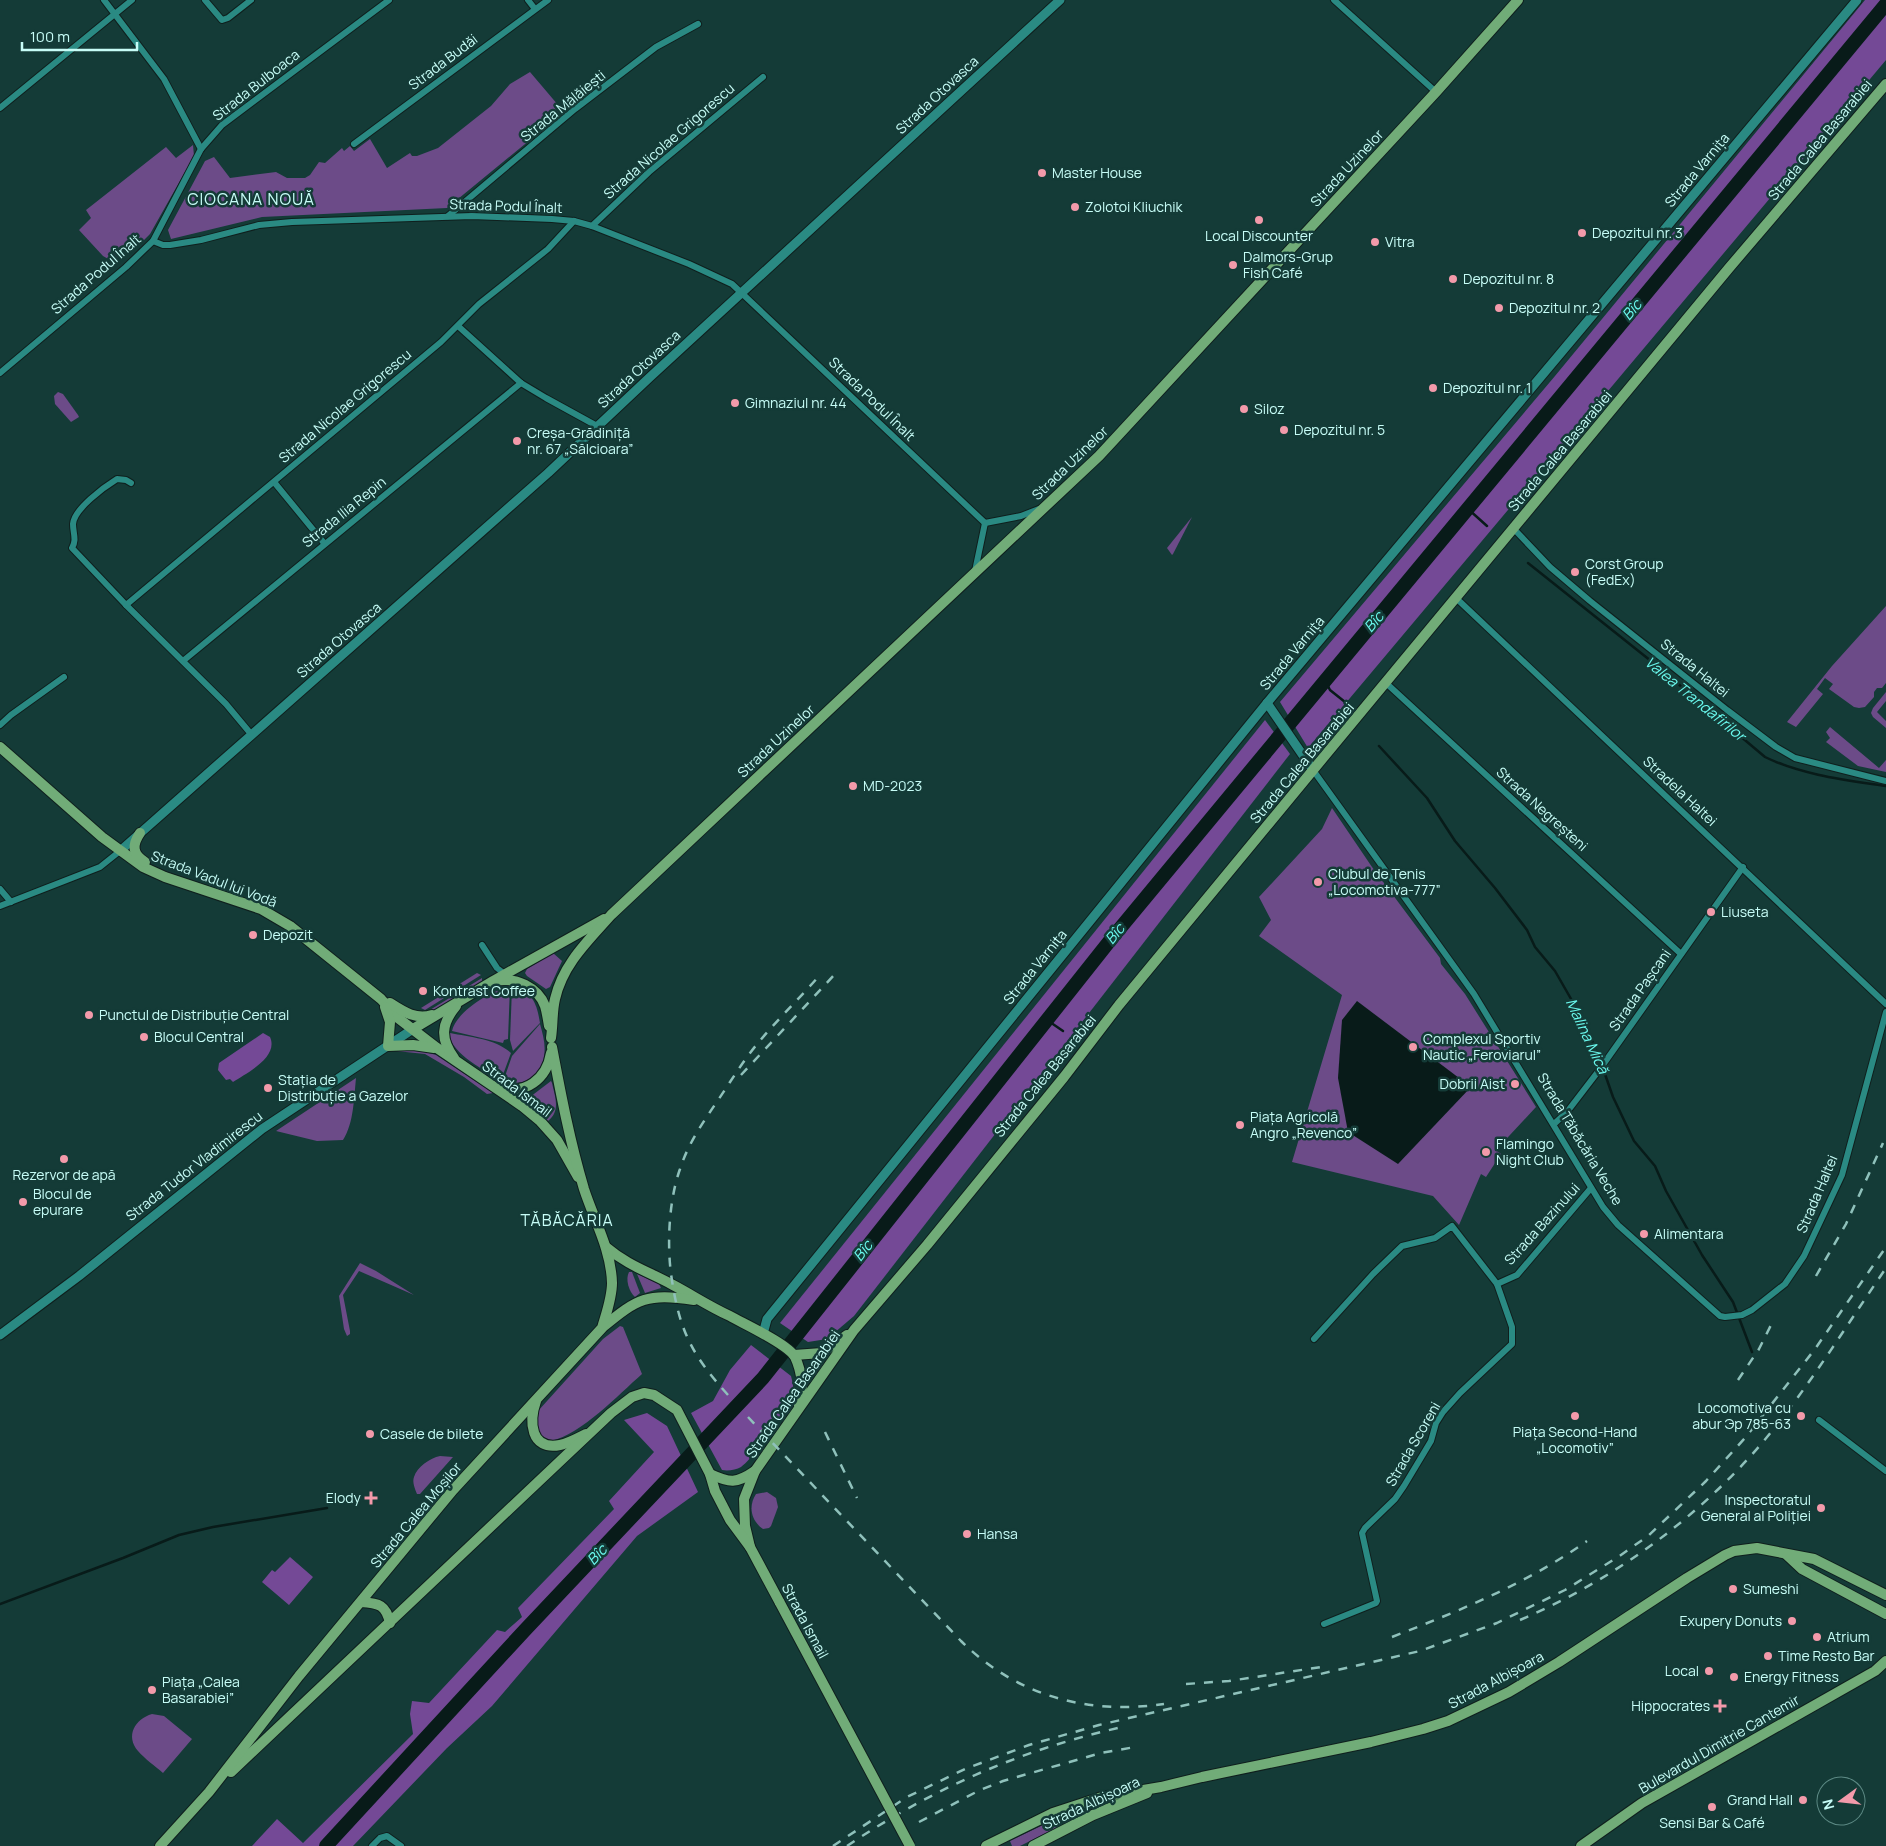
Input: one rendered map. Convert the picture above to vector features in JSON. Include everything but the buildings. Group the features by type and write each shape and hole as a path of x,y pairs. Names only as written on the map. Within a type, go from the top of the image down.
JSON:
{"main road":[{"name":"Strada Uzinelor","path":"552,1042 555,1000 569,964 577,952 611,915 1099,456 1436,92 1518,0"},
{"name":"Strada Calea Basarabiei","path":"750,1547 745,1526 744,1499 755,1472 854,1330 927,1245 1064,1077 1119,1005 1313,770 1514,530 1729,268 1886,84"},
{"name":"Strada Vadul lui Vodă","path":"0,747 120,851 154,873 261,909 290,926 379,997 398,1018 412,1029"},
{"path":"140,833 134,845 135,852 139,858 221,895"},
{"name":"Strada Uzinelor","path":"412,1029 611,915"},
{"path":"485,1080 507,1090 525,1088 537,1081 546,1070 550,1062 552,1042 545,1006 540,997 530,987 512,980 493,981"},
{"path":"379,997 413,1016 429,1016 445,1010"},
{"path":"379,997 390,1022 388,1046 413,1045 437,1048"},
{"path":"459,1064 447,1048 444,1033 446,1021 451,1012 466,997"},
{"name":"Strada Ismail","path":"412,1029 459,1064 522,1106 546,1126 557,1140 585,1189"},
{"name":"Strada Ismail","path":"552,1042 569,1132 585,1189 606,1247"},
{"path":"606,1247 624,1261 768,1336 793,1354 802,1380 802,1395 798,1410"},
{"name":"Strada Calea Moșilor","path":"160,1846 209,1792 299,1676 453,1490 602,1328 612,1284 606,1247"},
{"path":"602,1328 628,1306 645,1299 662,1297 697,1300"},
{"path":"793,1354 822,1353 854,1330"},
{"name":"Strada Calea Moșilor","path":"209,1792 622,1404 632,1397 644,1393 654,1395 677,1410"},
{"path":"537,1398 531,1424 534,1434 545,1444 553,1446 562,1445 594,1431"},
{"name":"Strada Ismail","path":"677,1410 710,1474 715,1491 730,1520 750,1547 910,1846"},
{"name":"Strada Calea Basarabiei","path":"710,1474 732,1482 744,1479 755,1472"},
{"name":"Strada Albișoara","path":"986,1846 1054,1813 1102,1797 1161,1787 1398,1736 1448,1721 1509,1692 1559,1662 1724,1555 1742,1549 1757,1548 1814,1559 1886,1595"},
{"path":"1787,1554 1802,1569 1886,1614"},
{"path":"361,1602 380,1605 388,1614 390,1623"},
{"name":"Bulevardul Dimitrie Cantemir","path":"1581,1846 1642,1803 1875,1671 1886,1661"},
{"name":"Bulevardul Dimitrie Cantemir","path":"1875,1671 1886,1669"},
{"name":"Strada Albișoara","path":"1033,1846 1110,1807 1161,1787"},
{"path":"1054,1813 1062,1817 1065,1826 1063,1830"}],"street":[{"path":"104,0 164,79 201,149"},
{"path":"0,108 132,0"},
{"path":"205,0 222,20 228,18 251,0"},
{"name":"Strada Bulboaca","path":"153,241 201,149 222,125 389,0"},
{"path":"528,0 535,9"},
{"name":"Strada Budăi","path":"354,144 548,0"},
{"name":"Strada Otovasca","path":"120,851 251,734 494,523 1060,0"},
{"path":"1334,0 1436,92"},
{"name":"Strada Varnița","path":"768,1336 767,1319 1269,706 1857,0"},
{"name":"Strada Mălăiești","path":"448,216 575,109 656,47 698,24"},
{"name":"Strada Nicolae Grigorescu","path":"592,226 649,172 763,76"},
{"name":"Strada Podul Înalt","path":"0,373 126,267 153,241 170,245 201,240 259,225 292,222 448,216 502,216 574,221 592,226 689,264 732,284 985,523"},
{"name":"Strada Nicolae Grigorescu","path":"126,605 441,342 479,304 548,249 574,221"},
{"path":"458,326 521,383 598,426"},
{"name":"Strada Ilia Repin","path":"183,660 521,383"},
{"path":"130,483 126,480 117,479 82,507 74,518 75,543 72,548 126,605 226,704 251,734"},
{"path":"274,482 324,543"},
{"path":"974,574 985,523 1021,516 1044,508"},
{"name":"Strada Haltei","path":"1514,530 1550,567 1590,601 1776,747 1795,758 1886,781"},
{"name":"Stradela Haltei","path":"1456,598 1886,1004"},
{"path":"0,725 64,677"},
{"name":"Strada Negreșteni","path":"1386,683 1681,954"},
{"name":"Strada Tăbăcăria Veche","path":"1269,706 1474,994 1592,1188 1618,1225 1717,1314 1728,1317"},
{"path":"0,906 100,867 120,851"},
{"name":"Strada Pașcani","path":"1554,1124 1567,1112 1600,1069 1743,867"},
{"path":"0,889 11,902"},
{"path":"482,945 497,968 505,975 530,987"},
{"name":"Strada Haltei","path":"1728,1317 1742,1315 1752,1310 1780,1289 1804,1256 1826,1210 1845,1163 1886,1012"},
{"name":"Strada Tudor Vladimirescu","path":"0,1335 80,1276 262,1129 412,1029"},
{"name":"Strada Bazinului","path":"1314,1339 1372,1274 1402,1246 1435,1238 1452,1226 1497,1284 1516,1275 1592,1188"},
{"name":"Strada Scoreni","path":"1324,1624 1376,1603 1377,1600 1362,1533 1395,1499 1404,1486 1431,1441 1436,1422 1443,1412 1460,1393 1512,1344 1512,1327 1497,1284"},
{"path":"1819,1420 1886,1471"},
{"path":"372,1846 380,1838 387,1836 391,1837 401,1846"}],"shaded area":[{"path":"1865,0 1886,0 1886,60 1308,748 1280,702 1555,376"},
{"path":"530,72 564,112 447,208 262,217 171,239 168,230 205,161 214,157 230,178 276,172 287,178 305,178 310,175 319,162 325,163 342,148 344,151 350,146 354,151 370,139 387,168 410,153 412,156 417,156 438,148 491,106 510,84"},
{"path":"193,145 194,156 150,234 138,246 119,257 110,260 103,256 79,230 91,218 86,210 166,147 176,158"},
{"path":"58,392 63,394 79,417 71,422 55,404 54,396"},
{"path":"1192,517 1173,554 1172,555 1167,548"},
{"path":"1886,606 1886,683 1882,688 1877,688 1874,692 1874,697 1865,707 1859,708 1854,707 1829,689 1833,684 1825,678 1817,689 1823,694 1796,727 1787,722 1832,666"},
{"path":"1886,692 1886,701 1877,712 1886,721 1886,728 1871,713"},
{"path":"1265,720 1290,754 854,1316 827,1339 808,1342 780,1323"},
{"path":"1830,727 1879,768 1886,760 1886,772 1858,766 1826,742 1830,738 1826,732"},
{"name":"Complexul Sportiv Nautic „Feroviarul”","path":"1332,808 1372,867 1440,958 1441,964 1465,994 1536,1107 1496,1150 1501,1154 1486,1177 1481,1174 1459,1225 1433,1196 1292,1162 1342,995 1259,936 1271,920 1259,897 1322,829"},
{"path":"553,953 562,961 550,987 546,989 525,973 527,969"},
{"path":"477,973 481,975 425,1010 421,1008"},
{"path":"482,978 482,982 434,1010 425,1013"},
{"path":"510,987 508,1039 504,1040 503,1043 452,1031 460,1017 475,1003 493,992"},
{"path":"513,987 530,995 537,1010 540,1023 513,1051 510,1040"},
{"path":"1357,1001 1471,1087 1398,1164 1348,1132 1338,1078 1342,1020"},
{"path":"540,1024 545,1048 539,1070 524,1082 503,1082 512,1056"},
{"path":"263,1033 270,1037 272,1044 266,1058 233,1082 230,1079 226,1080 218,1070 219,1063"},
{"path":"450,1033 490,1042 505,1048 511,1053 501,1080 478,1067 462,1054 451,1040"},
{"path":"403,1049 436,1055 493,1093 487,1094 464,1077 425,1054 396,1051"},
{"path":"356,1078 351,1118 343,1140 317,1141 276,1131"},
{"path":"551,1081 556,1108 555,1113 548,1121 527,1101"},
{"path":"360,1263 414,1295 359,1271 343,1295 350,1331 350,1334 347,1336 344,1329 339,1296"},
{"path":"629,1272 632,1272 640,1293 635,1297 628,1285 627,1278"},
{"path":"637,1274 659,1284 661,1288 645,1293"},
{"path":"620,1326 623,1327 642,1374 599,1413 575,1431 551,1441 546,1439 538,1429 536,1421 538,1411 603,1339"},
{"path":"751,1345 791,1376 793,1391 778,1420 747,1462 737,1469 722,1470 691,1413 713,1401 730,1370"},
{"path":"647,1413 667,1426 698,1492 637,1536 492,1706 447,1748 353,1846 252,1846 277,1819 303,1843 413,1734 410,1714 412,1701 429,1703 497,1630 505,1632 522,1617 518,1608 614,1509 609,1501 654,1452 624,1420"},
{"path":"440,1456 453,1457 420,1494 417,1494 413,1481 416,1473 424,1464"},
{"path":"767,1492 776,1498 778,1507 771,1526 763,1529 753,1518 752,1503 756,1494"},
{"path":"290,1557 313,1577 289,1605 262,1582 272,1570 275,1572"},
{"path":"152,1714 164,1716 192,1739 163,1773 138,1751 132,1740 132,1734 137,1724 146,1716"},
{"path":"1057,1820 1059,1825 1056,1828 1020,1846 1012,1846 1010,1841"}],"waterway":[{"name":"Bîc","path":"326,1846 525,1630 763,1378 1112,938 1886,4"},
{"name":"Valea Trandafirilor","path":"1467,508 1487,526"},
{"name":"Valea Trandafirilor","path":"1528,563 1651,661 1765,757 1809,773 1886,786"},
{"name":"Malina Mică","path":"1325,680 1330,690 1345,702"},
{"name":"Malina Mică","path":"1379,746 1427,798 1455,841 1495,888 1527,930 1535,947 1555,971 1582,1018 1599,1057 1613,1097 1634,1141 1655,1166 1666,1191 1702,1255 1733,1302 1752,1352"},
{"path":"1047,1020 1063,1031"},
{"path":"0,1604 179,1535 213,1527 327,1508"}],"railway":[{"path":"741,1075 836,973"},
{"path":"728,1395 696,1353 678,1311 671,1274 669,1248 673,1194 683,1160 691,1143 736,1073 765,1034 819,976"},
{"path":"1816,1276 1846,1224 1883,1143"},
{"path":"833,1846 907,1797 965,1769 1029,1745 1099,1725 1420,1651 1497,1623 1565,1590 1648,1536 1706,1481 1745,1438 1815,1349 1886,1247"},
{"path":"1520,1620 1594,1583 1629,1561 1663,1537 1725,1482 1780,1421 1821,1365 1886,1268"},
{"path":"1738,1380 1759,1349 1771,1325"},
{"path":"748,1417 961,1641 1006,1676 1030,1688 1055,1697 1081,1703 1108,1707 1164,1704"},
{"path":"825,1432 857,1498"},
{"path":"1392,1637 1443,1617 1517,1583 1587,1541"},
{"path":"1186,1684 1229,1681 1321,1667"},
{"path":"847,1846 911,1807 977,1774 1045,1748 1118,1728"},
{"path":"919,1822 980,1790 1003,1781 1101,1753 1135,1747"}],"place":[{"name":"Master House","path":"1042,173"},
{"name":"Zolotoi Kliuchik","path":"1075,207"},
{"name":"Local Discounter","path":"1259,220"},
{"name":"Depozitul nr. 3","path":"1582,233"},
{"name":"Vitra","path":"1375,242"},
{"name":"Dalmors-Grup Fish Café","path":"1233,265"},
{"name":"Depozitul nr. 8","path":"1453,279"},
{"name":"Depozitul nr. 2","path":"1499,308"},
{"name":"Depozitul nr. 1","path":"1433,388"},
{"name":"Gimnaziul nr. 44","path":"735,403"},
{"name":"Siloz","path":"1244,409"},
{"name":"Depozitul nr. 5","path":"1284,430"},
{"name":"Creșa-Grădiniță nr. 67 „Sălcioara”","path":"517,441"},
{"name":"Corst Group (FedEx)","path":"1575,572"},
{"name":"MD-2023","path":"853,786"},
{"name":"Clubul de Tenis „Locomotiva-777”","path":"1318,882"},
{"name":"Liuseta","path":"1711,912"},
{"name":"Depozit","path":"253,935"},
{"name":"Kontrast Coffee","path":"423,991"},
{"name":"Punctul de Distribuție Central","path":"89,1015"},
{"name":"Blocul Central","path":"144,1037"},
{"name":"Complexul Sportiv Nautic „Feroviarul”","path":"1413,1047"},
{"name":"Dobrii Aist","path":"1515,1084"},
{"name":"Stația de Distribuție a Gazelor","path":"268,1088"},
{"name":"Piața Agricolă Angro „Revenco”","path":"1240,1125"},
{"name":"Flamingo Night Club","path":"1486,1152"},
{"name":"Rezervor de apă","path":"64,1159"},
{"name":"Blocul de epurare","path":"23,1202"},
{"name":"Alimentara","path":"1644,1234"},
{"name":"Piața Second-Hand „Locomotiv”","path":"1575,1416"},
{"name":"Locomotiva cu abur Эр 785-63","path":"1801,1416"},
{"name":"Casele de bilete","path":"370,1434"},
{"name":"Elody","path":"371,1498"},
{"name":"Inspectoratul General al Poliției","path":"1821,1508"},
{"name":"Hansa","path":"967,1534"},
{"name":"Sumeshi","path":"1733,1589"},
{"name":"Exupery Donuts","path":"1792,1621"},
{"name":"Atrium","path":"1817,1637"},
{"name":"Time Resto Bar","path":"1768,1656"},
{"name":"Local","path":"1709,1671"},
{"name":"Energy Fitness","path":"1734,1677"},
{"name":"Piața „Calea Basarabiei”","path":"152,1690"},
{"name":"Hippocrates","path":"1720,1706"},
{"name":"Grand Hall","path":"1803,1800"},
{"name":"Sensi Bar & Café","path":"1712,1807"}],"district":[{"name":"CIOCANA NOUĂ","path":"251,199"},
{"name":"TĂBĂCĂRIA","path":"567,1220"}]}
